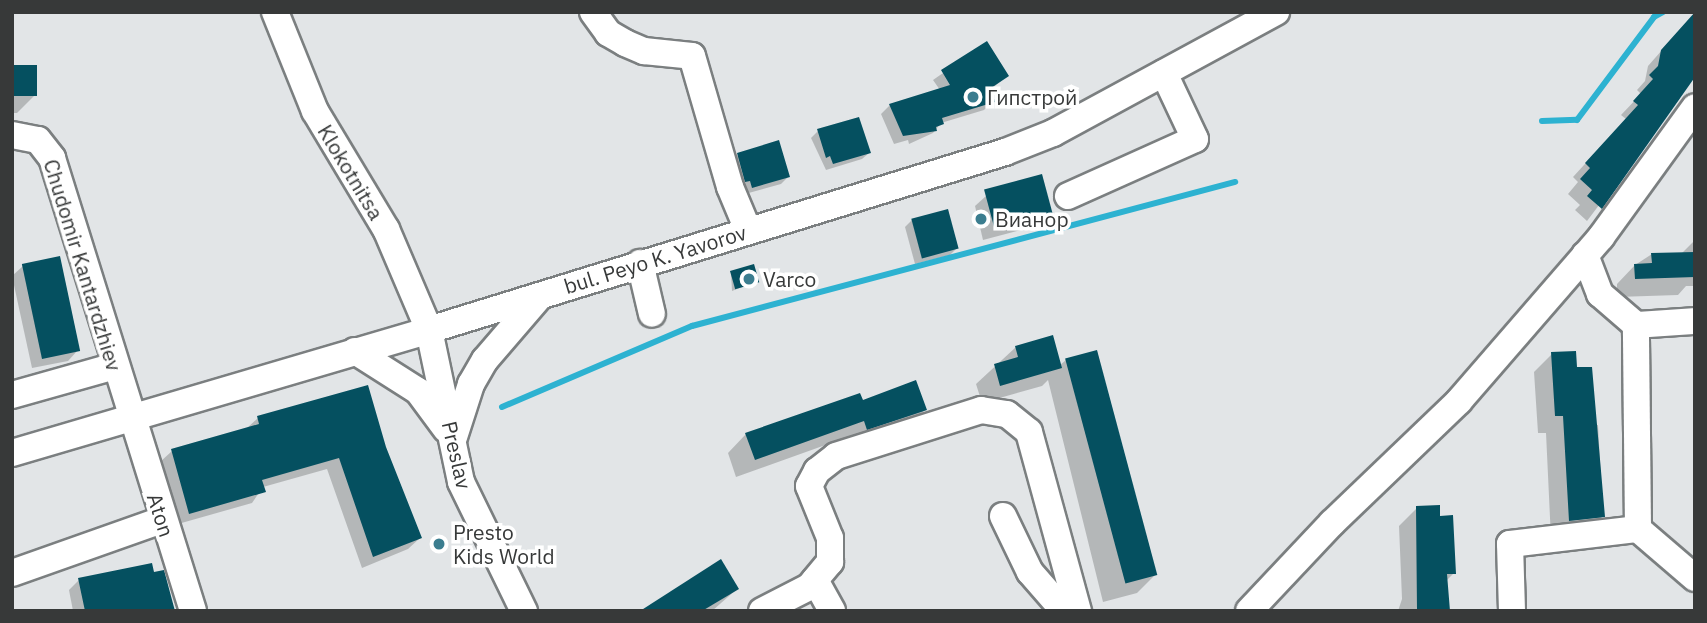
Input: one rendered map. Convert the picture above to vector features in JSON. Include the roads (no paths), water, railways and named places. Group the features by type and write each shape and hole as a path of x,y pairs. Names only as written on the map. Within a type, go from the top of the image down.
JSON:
{"street":[{"name":"Klokotnitsa","path":"275,12 315,111 386,229 429,330"},
{"path":"593,12 608,33 625,43 644,51 692,56 730,187 748,230"},
{"name":"bul. Peyo K. Yavorov","path":"12,453 429,330 1028,143 1276,12"},
{"path":"1068,196 1195,139 1164,73"},
{"path":"1249,611 1332,523 1459,401 1585,255 1695,107"},
{"name":"Chudomir Kantardzhiev","path":"12,135 38,140 52,158 131,418"},
{"path":"1585,255 1600,294 1636,325 1695,321"},
{"path":"640,263 652,314"},
{"path":"453,439 471,384 485,360 542,293"},
{"path":"1636,325 1638,529"},
{"name":"Preslav","path":"429,330 461,482 524,611"},
{"path":"355,351 418,391 453,439"},
{"path":"12,395 115,366"},
{"path":"762,611 815,580 831,562 830,538 809,486 817,471 836,456 981,410 1007,414 1029,432 1078,611"},
{"name":"Aton","path":"131,418 193,611"},
{"path":"1003,516 1030,572 1064,611"},
{"path":"12,573 162,520"},
{"path":"1513,611 1510,544 1638,529 1695,578"},
{"path":"815,580 832,611"}],"waterway":[{"path":"1542,121 1577,120 1654,17 1663,12"},
{"path":"502,407 692,326 1235,182"}],"place":[{"name":"Гипстрой","path":"973,97"},
{"name":"Вианор","path":"981,219"},
{"name":"Varco","path":"749,279"},
{"name":"Presto Kids World","path":"439,544"}]}
